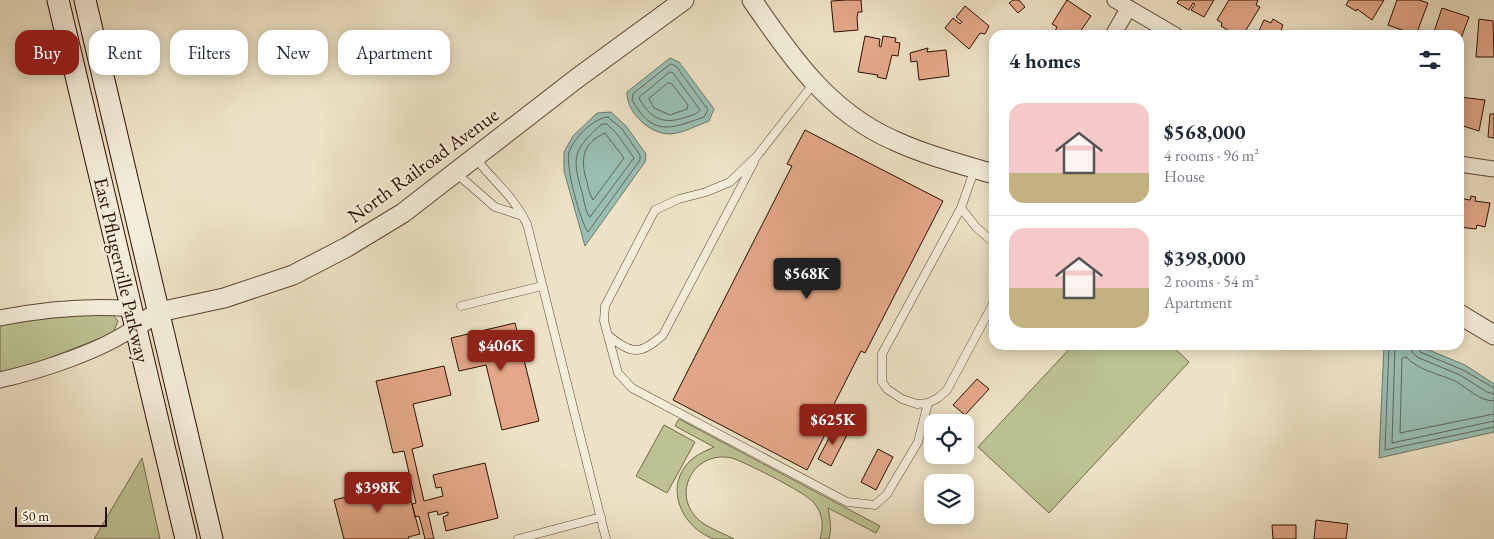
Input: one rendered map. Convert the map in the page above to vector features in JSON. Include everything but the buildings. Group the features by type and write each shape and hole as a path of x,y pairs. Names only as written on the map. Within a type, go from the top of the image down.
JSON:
{"main road":[{"name":"East Pflugerville Parkway","path":"58,0 186,539"},
{"name":"East Pflugerville Parkway","path":"85,0 212,539"}],"street":[{"name":"North Railroad Avenue","path":"133,318 224,298 293,274 347,247 387,223 456,173 576,78 684,0"},
{"path":"752,0 785,48 814,83 856,120 891,140 930,155 989,172"},
{"path":"1114,0 1166,30"},
{"path":"1116,30 1128,8"},
{"path":"1464,165 1494,169"},
{"path":"0,318 61,310 109,308 133,318 123,336 78,354 0,380"},
{"path":"1464,317 1494,335"}],"lane":[{"path":"814,83 757,156 730,182 706,192 680,198 655,210 604,306 604,321 618,373 632,388 846,502 875,505 887,494 918,442 928,403"},
{"path":"608,335 622,346 634,350 646,349 663,335 757,156"},
{"path":"475,157 487,173 507,190 527,224 606,539"},
{"path":"975,168 961,208 882,354 881,375 887,389 902,399 917,404 928,403 938,398 947,390 989,311"},
{"path":"456,173 495,208 523,216"},
{"path":"961,208 976,227 989,239"},
{"path":"461,306 542,286"},
{"path":"518,539 601,517"}],"green space":[{"path":"112,314 118,321 113,333 42,361 0,373 0,324 34,319"},
{"path":"1068,350 1176,350 1189,362 1049,513 978,447"},
{"path":"679,419 880,526 876,533 828,508 831,527 829,539 820,539 822,530 821,516 817,507 809,498 777,479 742,462 720,457 710,459 694,470 686,488 686,497 689,507 699,520 734,539 714,539 703,534 693,526 680,506 677,494 678,483 682,471 690,461 714,447 675,426"},
{"path":"664,425 695,442 667,493 636,476"},
{"path":"142,458 160,539 94,539"}],"water":[{"path":"670,58 679,62 714,109 709,121 685,131 671,134 655,131 641,121 630,107 627,92"},
{"path":"611,112 626,126 646,154 645,162 585,246 564,171 564,152 573,136 597,113"},
{"path":"1384,350 1429,350 1465,365 1494,384 1494,432 1379,458"}]}
